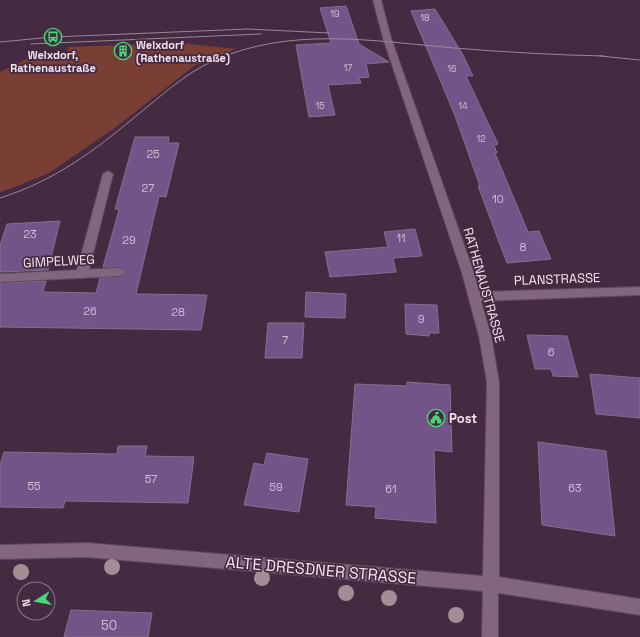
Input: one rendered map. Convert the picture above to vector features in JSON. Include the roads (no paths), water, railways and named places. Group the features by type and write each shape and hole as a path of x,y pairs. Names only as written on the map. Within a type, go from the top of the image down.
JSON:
{"street":[{"name":"RATHENAUSTRASSE","path":"377,0 387,38 475,297 485,336 493,382 490,637"},
{"path":"82,274 108,174"},
{"name":"GIMPELWEG","path":"0,278 119,272"},
{"name":"PLANSTRASSE","path":"475,297 640,291"},
{"name":"ALTE DRESDNER STRASSE","path":"0,552 87,550 490,584 640,607"}],"tram line":[{"path":"0,42 53,37 248,29 329,33"},
{"path":"31,44 261,34"},
{"path":"0,198 38,183 72,164 104,142 192,72 213,61 242,50 272,43 332,39 393,42 510,52 604,56"},
{"path":"600,56 640,60"}],"place":[{"name":"Weixdorf, Rathenaustraße","path":"53,37"},
{"name":"Weixdorf (Rathenaustraße)","path":"123,51"},
{"name":"Post","path":"436,418"}]}
